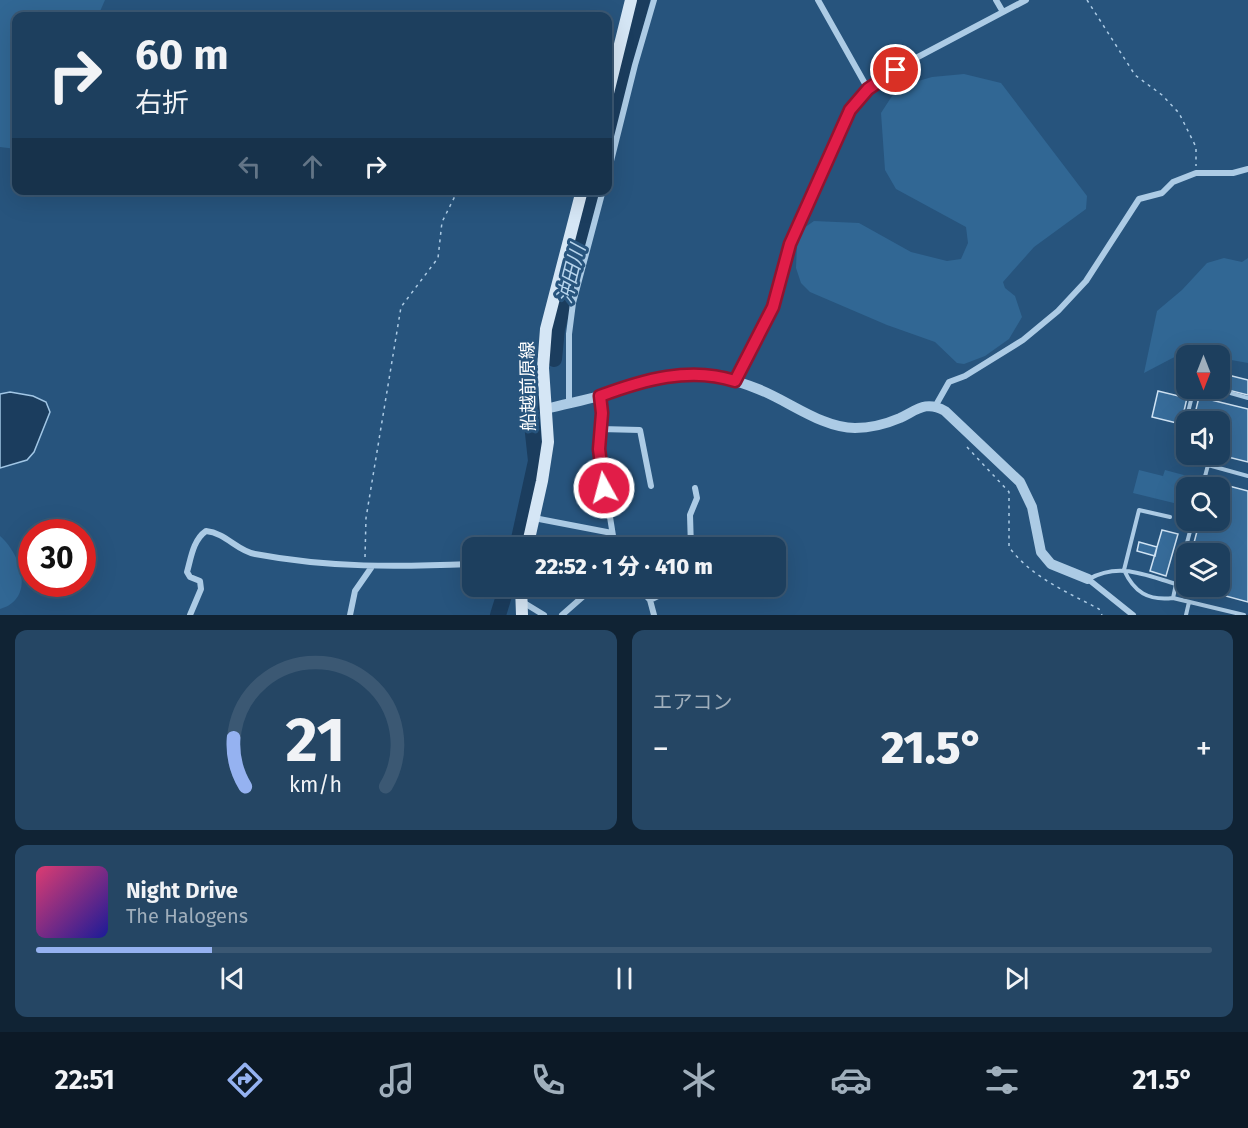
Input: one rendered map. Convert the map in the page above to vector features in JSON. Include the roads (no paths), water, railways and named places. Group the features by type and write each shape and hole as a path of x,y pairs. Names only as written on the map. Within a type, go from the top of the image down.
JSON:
{"main road":[{"path":"612,77 631,0"},
{"name":"船越前原線","path":"530,537 548,442 543,356 546,329 581,195"},
{"path":"521,597 522,615"}],"street":[{"path":"612,157 654,0"},
{"path":"818,0 868,89"},
{"path":"996,0 1003,12"},
{"path":"735,381 773,307 790,244 850,110 868,89 916,58 1026,0"},
{"path":"936,405 949,382 965,376 1023,340 1058,311 1086,280 1138,199 1162,193 1173,182 1196,173 1233,173 1248,169"},
{"path":"568,403 569,334 573,303 602,195"},
{"path":"546,409 600,396 650,380 673,375 699,374 735,381 845,427 886,423 918,407 936,405 1020,482 1032,507 1037,542 1051,564 1088,579 1133,615"},
{"path":"600,396 599,449 613,537"},
{"path":"601,429 640,430 651,486"},
{"path":"691,537 690,515 697,498 695,488"},
{"path":"534,518 612,533"},
{"path":"190,615 201,589 200,581 190,577 187,572 193,550 201,535 206,531 219,533 249,553 368,567 462,564"},
{"path":"350,615 354,591 368,567"},
{"path":"562,615 582,597"},
{"path":"647,597 654,615"},
{"path":"650,600 656,597"},
{"path":"521,602 544,615"}],"lane":[{"path":"1230,393 1248,398"},
{"path":"1205,477 1208,465 1248,476"},
{"path":"1170,517 1139,510 1124,570 1134,587 1143,596 1173,598 1221,612 1244,615"},
{"path":"1088,579 1104,570 1124,570 1176,584 1173,598"},
{"path":"1186,615 1189,602"}],"waterway":[{"name":"沖田川","path":"612,116 642,0"},
{"name":"沖田川","path":"554,359 557,329 591,195"},
{"name":"沖田川","path":"519,537 536,461 531,415 533,402"},
{"name":"沖田川","path":"498,615 504,597"}]}
